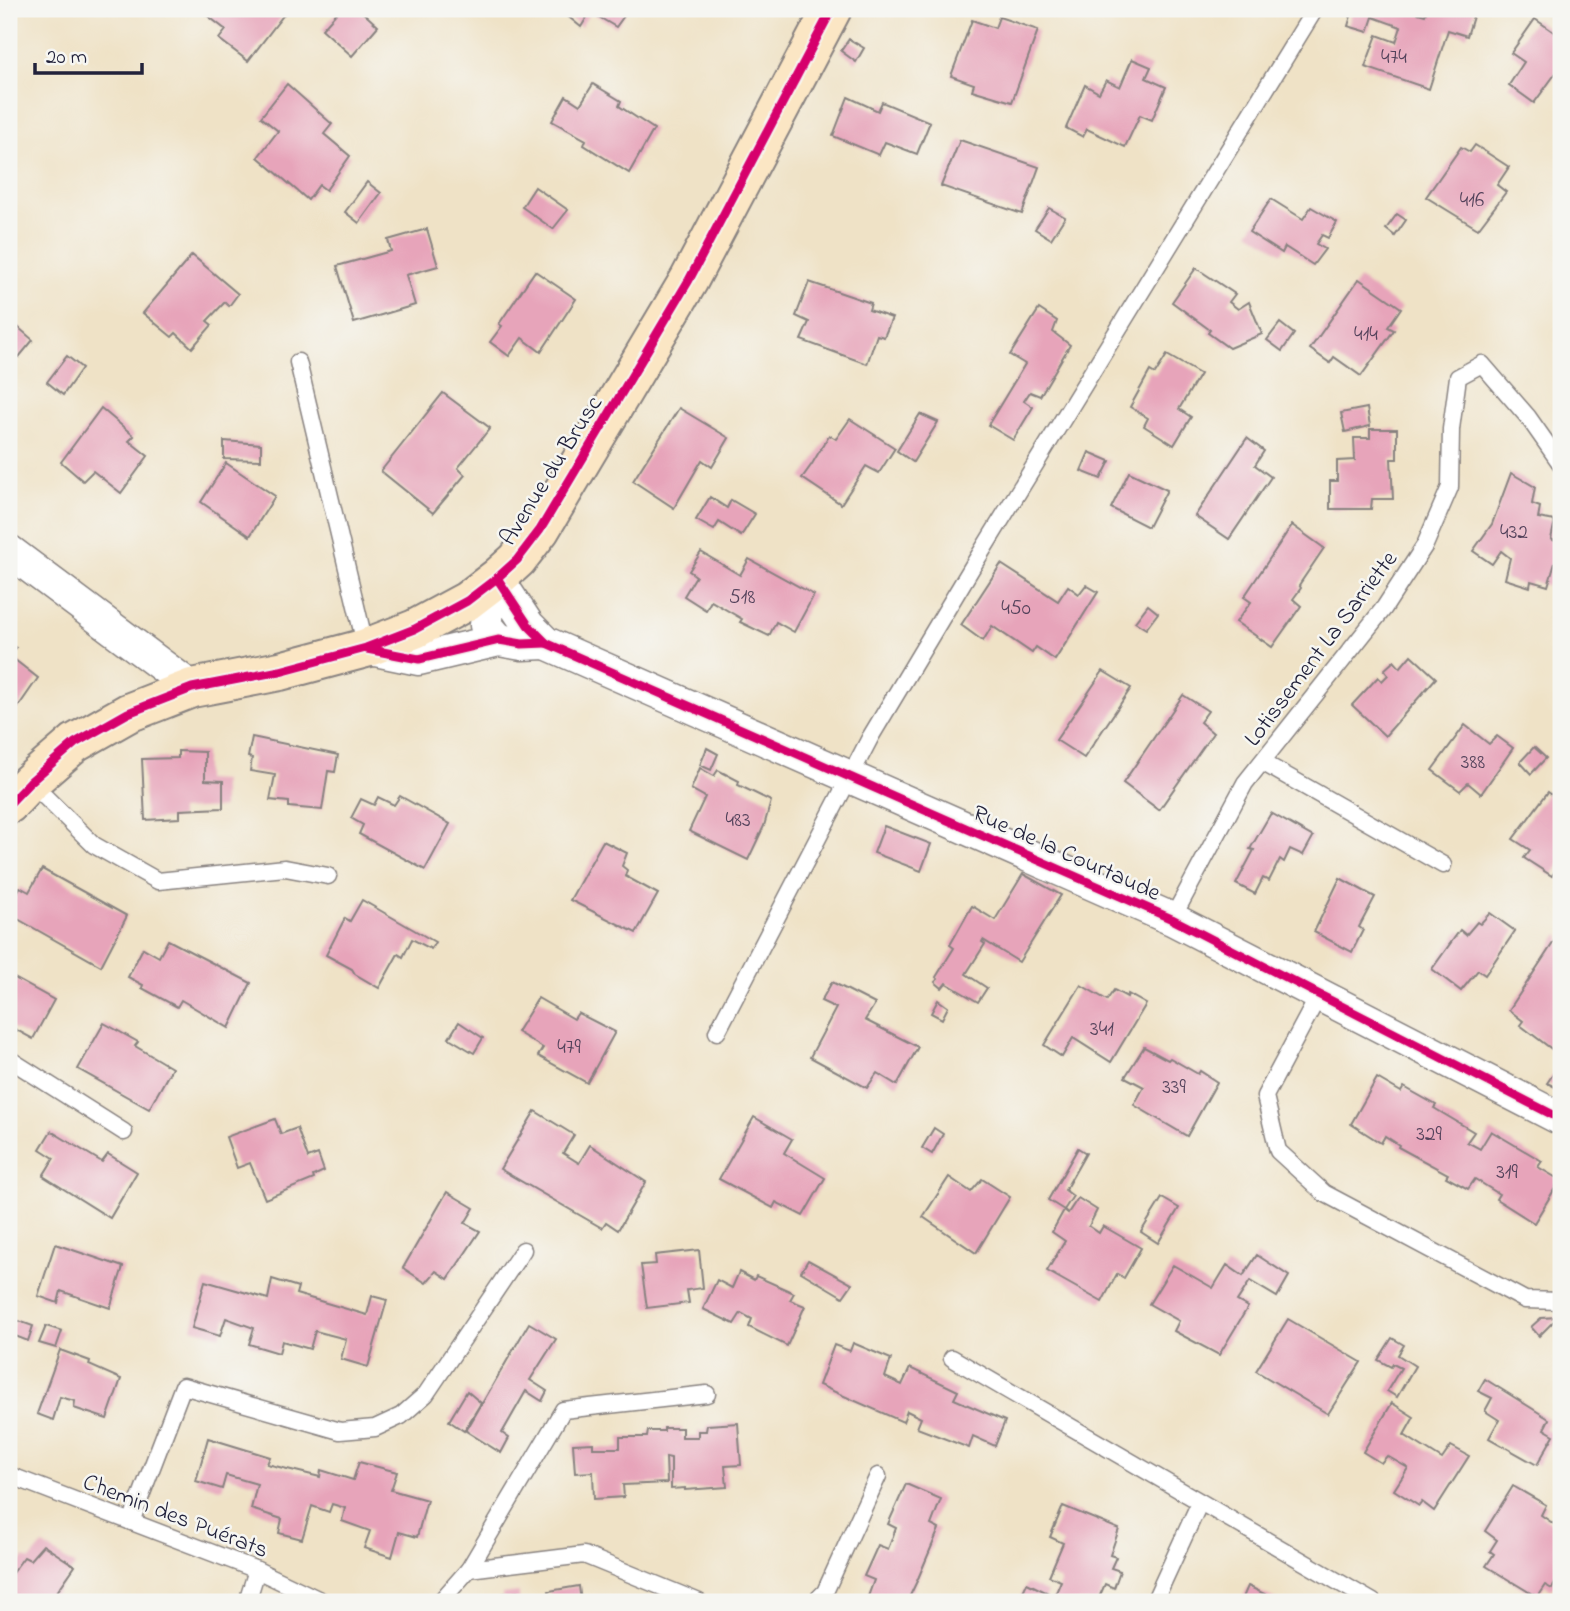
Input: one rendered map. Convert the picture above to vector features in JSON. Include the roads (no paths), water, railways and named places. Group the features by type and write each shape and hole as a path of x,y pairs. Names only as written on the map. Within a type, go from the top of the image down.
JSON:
{"street":[{"name":"Avenue du Brusc","path":"19,793 75,743 128,713 192,688 280,671 366,648 415,629 467,601 517,560 540,530 690,280 832,9"},
{"path":"9,551 192,688"},
{"path":"497,578 485,625 499,640"},
{"name":"Rue de la Courtaude","path":"497,578 528,625 546,643 1172,919 1561,1119"},
{"name":"Rue de la Courtaude","path":"366,648 419,659 499,640 522,644 546,643"}],"lane":[{"path":"1081,9 1087,9"},
{"path":"717,1032 872,736 974,564 1315,9"},
{"path":"298,362 366,648"},
{"name":"Lotissement La Sarriette","path":"1172,919 1245,783 1384,608 1426,545 1450,487 1451,429 1458,377 1482,364 1528,417 1561,464"},
{"path":"1262,762 1443,865"},
{"path":"19,793 94,845 158,881 285,868 328,876"},
{"path":"1319,995 1265,1096 1278,1151 1324,1193 1525,1300 1561,1301"},
{"path":"9,1059 124,1132"},
{"path":"131,1522 183,1386 340,1431 375,1428 401,1416 426,1394 523,1250"},
{"path":"952,1358 1373,1602"},
{"path":"440,1602 469,1569 563,1410 707,1394"},
{"name":"Chemin des Puérats","path":"9,1475 257,1570 324,1602"},
{"path":"815,1602 825,1592 878,1476"},
{"path":"1154,1602 1200,1502"},
{"path":"469,1569 584,1555 699,1602"},
{"path":"247,1602 257,1570"}]}
